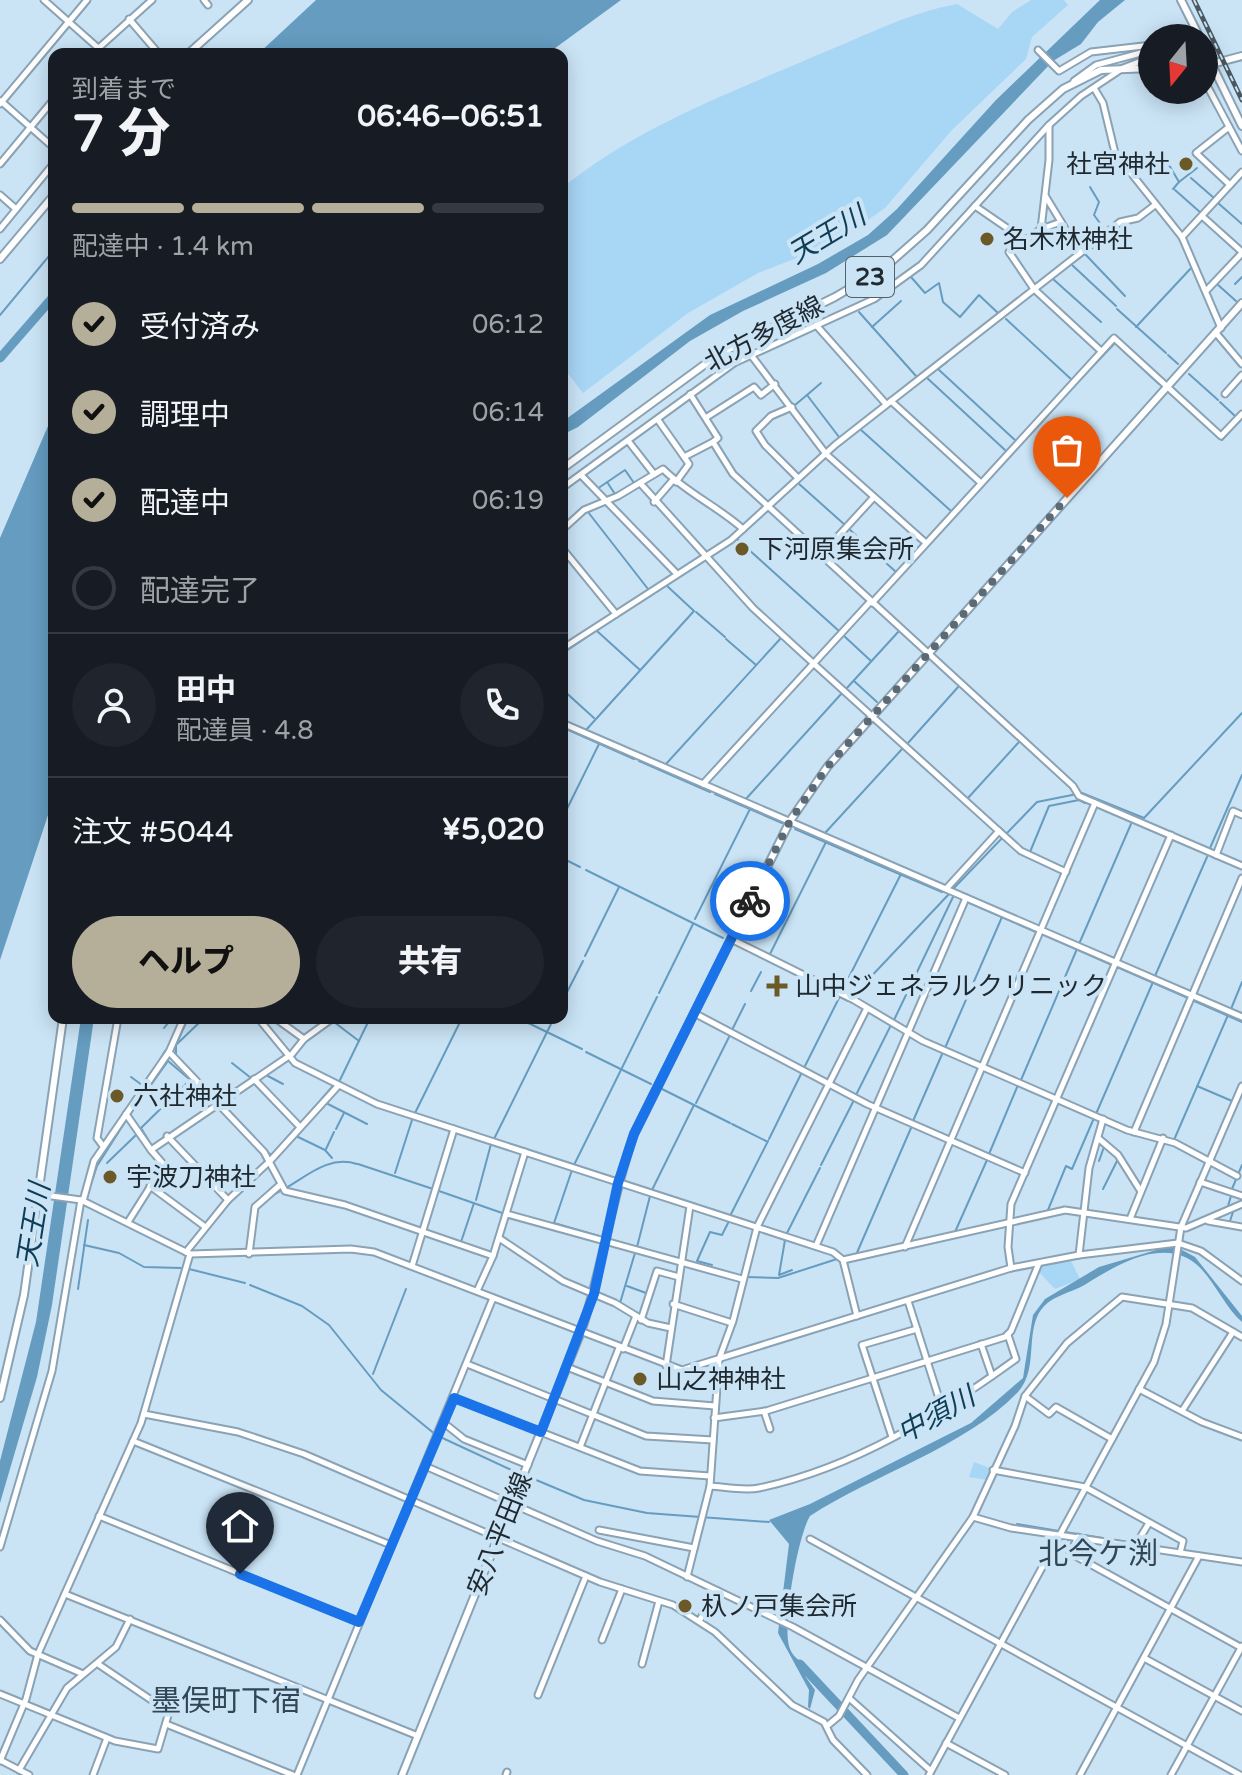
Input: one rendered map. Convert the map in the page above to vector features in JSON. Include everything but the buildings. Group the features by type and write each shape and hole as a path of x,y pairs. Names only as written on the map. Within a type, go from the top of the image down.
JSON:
{"main road":[{"path":"195,48 248,0"},
{"path":"1181,0 1193,24"},
{"path":"1218,61 1242,57"},
{"name":"北方多度線","path":"568,465 719,354 884,268 927,230 1028,120 1074,81 1092,73 1138,68"},
{"path":"1218,77 1242,126"},
{"path":"0,259 48,202"},
{"name":"安八平田線","path":"402,1775 581,1332 594,1294 618,1183 643,1115 790,821 828,766 1242,303"},
{"path":"0,1398 24,1295 62,1024"}],"street":[{"path":"44,0 98,48 143,2 152,0"},
{"path":"48,143 0,102 87,0"},
{"path":"129,19 154,48"},
{"path":"1038,50 1059,71 1091,52 1138,49"},
{"path":"1074,81 1096,65 1138,52"},
{"path":"568,484 734,363 874,299 921,265 1049,125 1094,88 1123,68 1138,62"},
{"path":"1094,88 1103,103 1115,153 1182,237 1206,291 1218,330 1242,364"},
{"path":"1217,104 1242,151"},
{"path":"0,164 48,106"},
{"path":"1041,229 1049,125"},
{"path":"1229,127 1196,153 1230,185"},
{"path":"0,229 48,170"},
{"path":"1182,237 1242,172"},
{"path":"0,195 16,209"},
{"path":"1045,196 1080,253"},
{"path":"568,645 707,556 743,529 889,402 1034,288 1120,222 1138,218 1155,205"},
{"path":"975,206 1023,239"},
{"path":"1202,216 1242,252 1206,291"},
{"path":"1061,222 1023,239 1009,252 1034,288 1101,351"},
{"path":"816,325 889,402 981,483"},
{"path":"703,784 1114,338 1221,436 1242,414"},
{"path":"751,355 826,454 926,543"},
{"path":"1225,394 1242,375"},
{"path":"707,417 754,387 761,395 775,384"},
{"path":"686,456 718,438 690,394"},
{"path":"792,407 771,416 756,431 765,445 798,478"},
{"path":"654,502 689,464 658,420"},
{"path":"629,442 654,474"},
{"path":"713,442 733,474 766,508 1078,793 1242,866"},
{"path":"568,525 584,510 634,484 641,484 663,469 686,491 719,508 743,529"},
{"path":"581,475 677,574"},
{"path":"641,484 654,502 753,608 872,717 1027,855 1066,872"},
{"path":"820,556 874,497"},
{"path":"568,555 616,614"},
{"path":"568,726 1242,1017"},
{"path":"905,1247 1095,803"},
{"path":"1216,855 1233,811 1242,815"},
{"path":"949,891 1002,834"},
{"path":"1011,1268 1008,1247 1011,1204 1171,835"},
{"path":"1134,1132 1242,878"},
{"path":"816,1246 966,898"},
{"path":"731,939 982,1066 1134,1132 1163,1138 1237,1176"},
{"path":"687,1577 710,1486 719,1359 732,1323 757,1227 867,1008"},
{"path":"694,1013 875,1108 1025,1173"},
{"path":"103,1146 97,1138 117,1024"},
{"path":"0,1547 52,1371 80,1201 90,1169 169,1052 181,1024"},
{"path":"262,1024 287,1057 377,1104 816,1246 843,1260 1065,1210 1193,1228 1242,1204"},
{"path":"283,1024 304,1039"},
{"path":"151,1150 167,1136 287,1057 325,1024"},
{"path":"169,1052 270,1161 285,1191 423,1231 493,1256"},
{"path":"254,1079 300,1127"},
{"path":"29,1775 0,1761 25,1703 38,1654 144,1414 188,1253 204,1226 270,1161 338,1086"},
{"path":"849,1698 930,1773 1162,1342 1181,1227 1242,1086"},
{"path":"126,1114 164,1165 128,1222"},
{"path":"1079,1255 1089,1168 1103,1119"},
{"path":"412,1266 454,1129"},
{"path":"167,1136 228,1200"},
{"path":"1098,1138 1118,1155 1140,1190"},
{"path":"1130,1219 1163,1138"},
{"path":"477,1291 493,1256 525,1152"},
{"path":"1200,1182 1242,1196"},
{"path":"249,1254 255,1207 280,1185"},
{"path":"150,1186 204,1226"},
{"path":"37,1194 80,1201 188,1253 363,1250 682,1370 1011,1268 1079,1255 1178,1244 1201,1251 1242,1281"},
{"path":"666,1366 690,1206"},
{"path":"507,1214 742,1279"},
{"path":"1207,1221 1242,1227"},
{"path":"499,1238 555,1276 639,1318 671,1328"},
{"path":"843,1260 857,1316"},
{"path":"710,1486 756,1489 840,1462 943,1411 1016,1359 1008,1335 1039,1263"},
{"path":"580,1447 605,1382 639,1318 657,1271 679,1277"},
{"path":"166,1724 295,1775 444,1423 493,1298"},
{"path":"827,1726 841,1713 867,1667 973,1517 1015,1426 1025,1396 1067,1343 1118,1298 1192,1308 1242,1337"},
{"path":"908,1301 943,1411"},
{"path":"673,1304 732,1323"},
{"path":"892,1437 862,1345 917,1329"},
{"path":"1182,1411 1219,1359 1233,1332"},
{"path":"714,1418 764,1411 1008,1335"},
{"path":"981,1344 992,1376"},
{"path":"467,1364 646,1436 713,1440"},
{"path":"567,1367 659,1403 715,1406"},
{"path":"1139,1389 1242,1437"},
{"path":"1025,1396 1049,1414 1056,1407 1112,1439"},
{"path":"454,1398 640,1471 710,1476"},
{"path":"764,1411 770,1429"},
{"path":"144,1414 238,1432 304,1454 586,1576 673,1605 724,1640 773,1691 827,1726 842,1751 867,1775"},
{"path":"444,1423 464,1439 528,1465"},
{"path":"133,1441 391,1545"},
{"path":"425,1466 597,1541 645,1556 791,1626 959,1718"},
{"path":"993,1470 1085,1487 1183,1541 1180,1553"},
{"path":"99,1516 359,1622"},
{"path":"973,1517 1059,1535 1242,1562"},
{"path":"1135,1546 1149,1522"},
{"path":"599,1530 694,1548"},
{"path":"1078,1537 1070,1553 1242,1647 1171,1775"},
{"path":"810,1539 1240,1775"},
{"path":"1080,1775 1199,1556"},
{"path":"538,1695 586,1576"},
{"path":"602,1640 622,1589"},
{"path":"699,1621 718,1591"},
{"path":"65,1594 418,1736"},
{"path":"642,1664 659,1601"},
{"path":"19,1770 67,1688 120,1642 130,1619"},
{"path":"0,1620 38,1654 83,1674"},
{"path":"1144,1658 1242,1711"},
{"path":"0,1694 107,1738 155,1750 169,1712 98,1664"},
{"path":"93,1775 107,1738"},
{"path":"946,1743 1005,1775"}],"shaded area":[{"path":"316,0 621,0 555,48 264,48"},
{"path":"1031,0 1064,0 1068,5 1032,37 1026,59 952,130 885,208 835,243 758,273 688,313 583,393 568,374 568,183 622,147 686,112 888,25 957,4 998,29 1012,12"},
{"path":"1100,0 1125,0 1098,22 1081,44 1053,61 887,235 826,273 743,311 690,341 568,432 568,418 710,315 818,264 868,235 897,209 996,100"},
{"path":"48,426 48,815 0,960 0,538"},
{"name":"天王川","path":"80,1024 93,1024 52,1305 37,1377 0,1503 0,1461 36,1322"},
{"path":"1173,1245 1195,1257 1242,1316 1242,1322 1202,1270 1187,1258 1161,1253 1121,1264 1046,1304 1034,1326 1030,1365 1024,1384 996,1412 945,1445 810,1516 796,1561 789,1603 788,1638 796,1658 810,1670 805,1676 815,1690 810,1709 809,1690 778,1633 789,1544 769,1520 810,1504 971,1423 1023,1378 1033,1315 1045,1299 1099,1267"},
{"path":"1070,1259 1080,1279 1055,1289 1038,1271 1040,1266"},
{"path":"974,1462 992,1469 988,1480 969,1477"}],"waterway":[{"path":"1169,165 1179,182 1173,189"},
{"path":"1179,182 1197,168"},
{"path":"1191,178 1214,198"},
{"path":"1090,187 1099,202 1094,215 1105,230"},
{"path":"1175,190 1201,213"},
{"path":"1218,203 1242,224"},
{"path":"1116,306 1071,264 1085,254 1125,296"},
{"path":"0,315 48,257"},
{"path":"1136,327 1193,266"},
{"path":"911,277 925,293 939,283 943,302 960,317 979,295 999,314"},
{"path":"1235,284 1242,277"},
{"path":"1053,279 1101,322"},
{"path":"1217,284 1236,301"},
{"path":"872,327 901,301"},
{"path":"0,358 48,303"},
{"path":"1117,309 1166,353"},
{"path":"859,312 916,376"},
{"path":"1006,319 1072,380"},
{"path":"948,353 961,343"},
{"path":"1070,390 1115,343 1159,384"},
{"path":"1168,355 1178,364"},
{"path":"947,362 938,369 1016,441"},
{"path":"895,401 935,371"},
{"path":"1189,374 1218,400"},
{"path":"926,377 1005,450"},
{"path":"807,395 821,383"},
{"path":"1171,394 1222,440 1242,418"},
{"path":"795,405 807,395 839,437"},
{"path":"1220,402 1235,416"},
{"path":"830,453 891,404"},
{"path":"860,429 951,511"},
{"path":"597,489 625,470 634,483"},
{"path":"607,482 615,494"},
{"path":"798,483 845,525"},
{"path":"605,504 588,512 648,589"},
{"path":"849,529 896,572"},
{"path":"737,539 839,631"},
{"path":"693,568 705,560"},
{"path":"625,747 586,730 694,611 666,585"},
{"path":"622,613 630,608"},
{"path":"696,612 725,637"},
{"path":"568,650 615,618"},
{"path":"597,631 640,670"},
{"path":"846,689 899,631"},
{"path":"843,635 871,661"},
{"path":"666,764 781,638"},
{"path":"726,639 756,665"},
{"path":"854,681 877,702"},
{"path":"908,743 959,686"},
{"path":"745,800 842,693"},
{"path":"568,694 594,718"},
{"path":"953,889 1037,802 1082,793 1144,818 1242,713"},
{"path":"568,730 634,759"},
{"path":"968,798 1019,742"},
{"path":"568,807 599,744"},
{"path":"825,833 903,748"},
{"path":"639,761 710,792"},
{"path":"1210,848 1242,775"},
{"path":"715,794 782,823"},
{"path":"1030,852 1049,806 1079,800 1085,803"},
{"path":"695,919 750,809"},
{"path":"1114,958 1079,944 1131,824"},
{"path":"795,829 862,858"},
{"path":"770,954 826,842"},
{"path":"1155,976 1207,857"},
{"path":"864,859 942,892"},
{"path":"568,861 580,867"},
{"path":"586,870 723,938"},
{"path":"842,991 901,874"},
{"path":"585,956 619,887"},
{"path":"737,945 848,1001 949,894"},
{"path":"894,1020 953,897"},
{"path":"967,902 1036,932"},
{"path":"945,1048 1002,917"},
{"path":"659,993 693,924"},
{"path":"1045,929 1060,935"},
{"path":"1042,934 1112,965"},
{"path":"1021,1080 1077,949"},
{"path":"568,990 583,961"},
{"path":"1117,967 1188,998"},
{"path":"751,991 761,972"},
{"path":"1096,1114 1153,982"},
{"path":"1242,982 1231,1009 1242,1013"},
{"path":"805,1066 840,996"},
{"path":"574,1165 657,997"},
{"path":"1192,1000 1242,1022"},
{"path":"732,1030 745,1004"},
{"path":"1174,1140 1228,1015"},
{"path":"164,1028 167,1024"},
{"path":"176,1057 176,1045 185,1024"},
{"path":"177,1044 198,1024"},
{"path":"337,1024 359,1041"},
{"path":"339,1082 367,1024"},
{"path":"415,1113 459,1024"},
{"path":"530,1024 582,1049"},
{"path":"494,1139 551,1024"},
{"path":"856,1095 891,1025"},
{"path":"696,1103 730,1035"},
{"path":"157,1065 165,1051"},
{"path":"586,1052 651,1084"},
{"path":"913,1121 943,1052"},
{"path":"131,1113 168,1061 188,1078"},
{"path":"232,1063 251,1078"},
{"path":"132,1100 154,1068"},
{"path":"769,1139 802,1072"},
{"path":"266,1075 283,1084"},
{"path":"131,1077 142,1085"},
{"path":"152,1146 141,1128 190,1080"},
{"path":"989,1154 1018,1085"},
{"path":"1197,1086 1232,1101"},
{"path":"301,1123 332,1087"},
{"path":"662,1089 730,1123"},
{"path":"821,1165 854,1100"},
{"path":"326,1103 367,1124"},
{"path":"652,1190 694,1105"},
{"path":"336,1129 344,1113"},
{"path":"1048,1210 1066,1166 1072,1169 1094,1118"},
{"path":"395,1173 412,1120"},
{"path":"89,1190 97,1166 125,1122"},
{"path":"732,1124 766,1141"},
{"path":"268,1153 272,1155 298,1125"},
{"path":"856,1255 911,1128"},
{"path":"326,1149 334,1132"},
{"path":"107,1163 137,1134"},
{"path":"296,1136 325,1150 332,1158"},
{"path":"730,1216 768,1141"},
{"path":"476,1200 491,1144"},
{"path":"1099,1161 1104,1147"},
{"path":"1103,1189 1118,1159"},
{"path":"955,1232 987,1160"},
{"path":"231,1172 243,1183 266,1161"},
{"path":"286,1188 328,1164 357,1164"},
{"path":"358,1164 433,1189"},
{"path":"1232,1189 1242,1165"},
{"path":"787,1233 820,1168"},
{"path":"572,1170 554,1223 599,1236"},
{"path":"271,1196 282,1190"},
{"path":"439,1191 505,1214"},
{"path":"612,1240 637,1247 650,1196"},
{"path":"1228,1206 1231,1196"},
{"path":"450,1239 461,1242 474,1203"},
{"path":"1230,1221 1233,1212"},
{"path":"78,1289 88,1220"},
{"path":"712,1265 697,1261 710,1232 722,1235 729,1221"},
{"path":"759,1231 769,1234"},
{"path":"773,1235 785,1240 779,1275 792,1270"},
{"path":"84,1245 119,1253 144,1267 181,1268"},
{"path":"639,1247 659,1254"},
{"path":"620,1303 635,1253"},
{"path":"745,1277 778,1278 837,1259"},
{"path":"189,1269 245,1283"},
{"path":"250,1285 302,1306 329,1325 381,1390 436,1435 518,1473"},
{"path":"627,1286 646,1293"},
{"path":"373,1374 406,1289"},
{"path":"529,1477 584,1500 647,1513 769,1522"},
{"path":"1017,1524 1059,1531"},
{"path":"1065,1532 1134,1543"},
{"path":"1140,1544 1178,1550"},
{"path":"1184,1551 1217,1556"},
{"path":"800,1664 904,1775"}],"railway":[{"path":"1194,0 1242,100"}],"way so far":[{"path":"750,901 790,821 828,766 1067,498"}],"place":[{"name":"社宮神社","path":"1186,164"},
{"name":"名木林神社","path":"987,239"},
{"name":"下河原集会所","path":"742,549"},
{"name":"山中ジェネラルクリニック","path":"777,986"},
{"name":"六社神社","path":"117,1096"},
{"name":"宇波刀神社","path":"110,1177"},
{"name":"山之神神社","path":"640,1379"},
{"name":"杁ノ戸集会所","path":"685,1606"}],"district":[{"name":"北今ケ渕","path":"1098,1554"},
{"name":"墨俣町下宿","path":"226,1701"}],"route":[{"path":"240,1574 359,1622 454,1398 541,1432 594,1294 618,1183 634,1134 750,901"}],"water label":[{"name":"中須川","path":"936,1415"}]}
